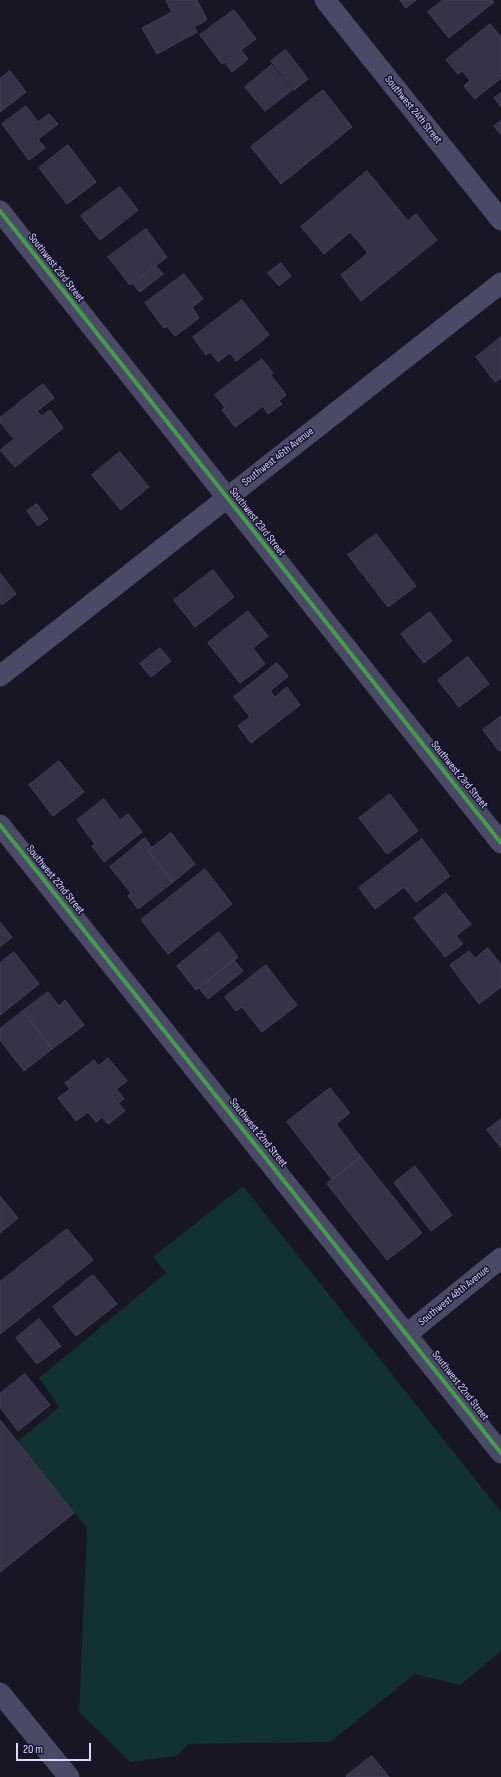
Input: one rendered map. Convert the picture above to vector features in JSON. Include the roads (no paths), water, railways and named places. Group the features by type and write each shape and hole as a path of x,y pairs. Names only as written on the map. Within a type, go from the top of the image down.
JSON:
{"street":[{"name":"Southwest 24th Street","path":"325,0 501,220"},
{"name":"Southwest 23rd Street","path":"0,211 501,843"},
{"name":"Southwest 46th Avenue","path":"0,676 501,283"},
{"name":"Southwest 22nd Street","path":"0,825 501,1453"},
{"name":"Southwest 48th Avenue","path":"407,1334 501,1258"},
{"path":"0,1693 69,1777"}]}
